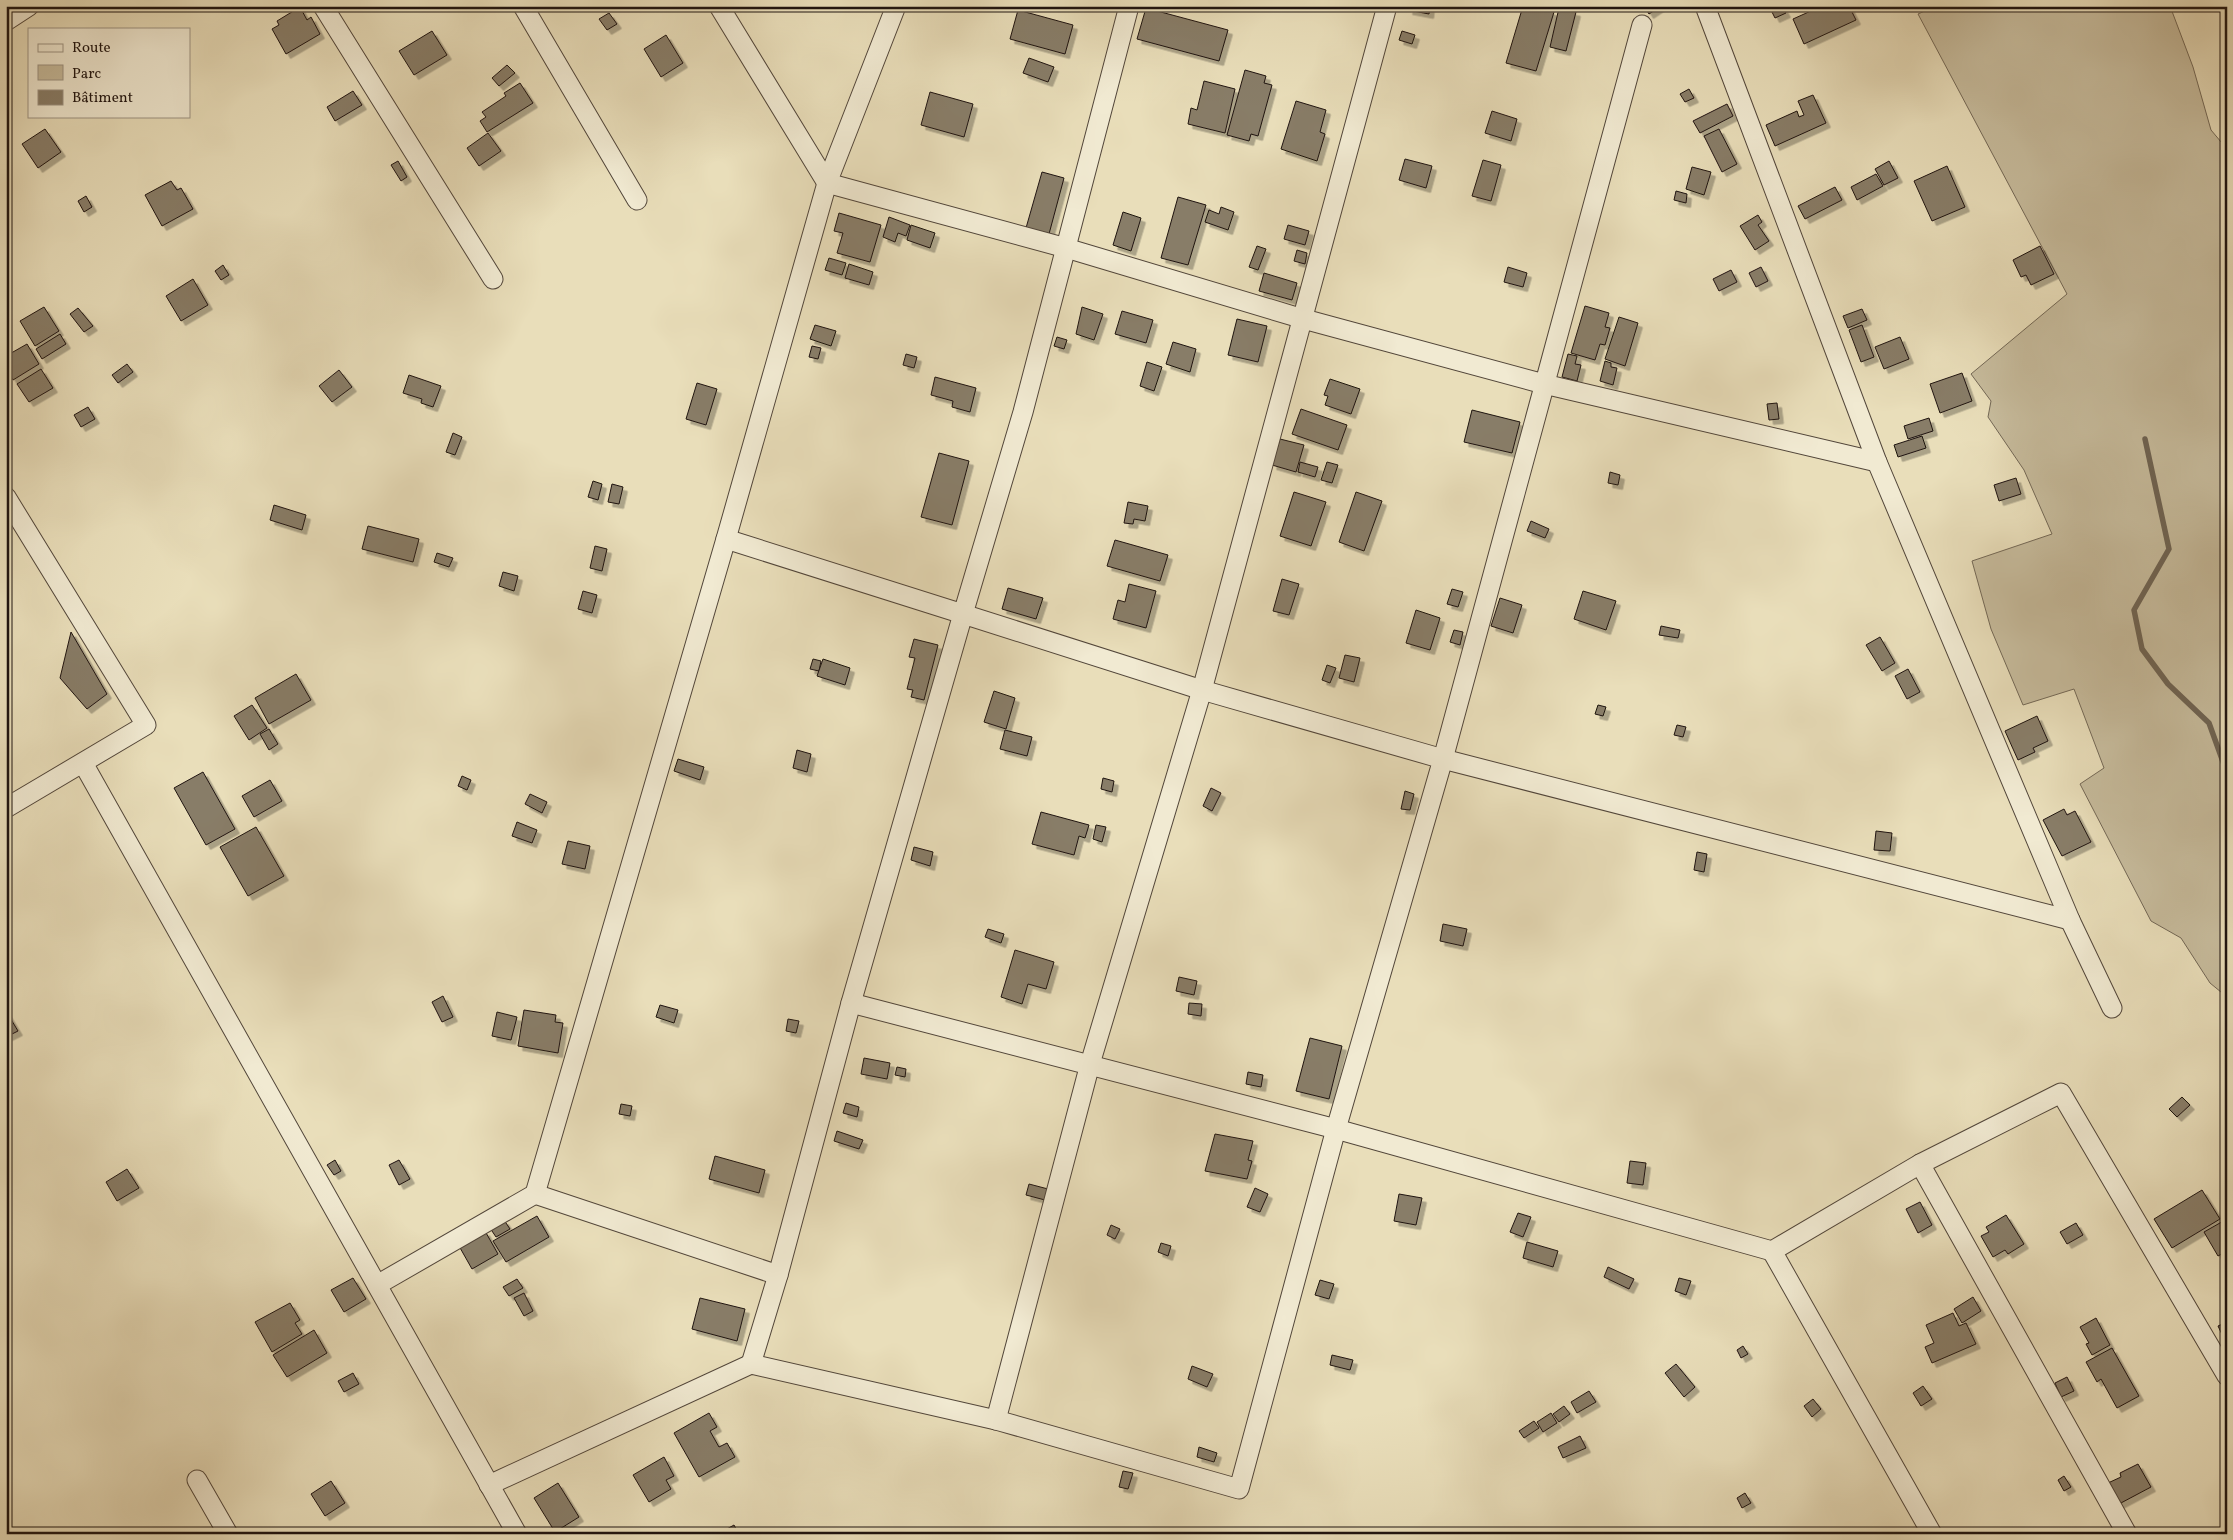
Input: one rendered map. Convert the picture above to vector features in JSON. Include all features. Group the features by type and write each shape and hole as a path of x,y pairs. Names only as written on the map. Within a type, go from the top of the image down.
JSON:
{"street":[{"path":"6,20 29,6"},
{"path":"324,6 493,278"},
{"path":"523,6 637,200"},
{"path":"719,6 827,183 1066,248 1300,318 1544,384 1877,462"},
{"path":"377,1285 535,1194 726,539 827,183 896,6"},
{"path":"751,1364 778,1274 851,1003 1023,412 1129,6"},
{"path":"996,1420 1090,1064 1202,690 1300,318 1387,6"},
{"path":"1705,6 1877,462 2070,920 2112,1008"},
{"path":"489,1485 751,1364 996,1420 1240,1489 1336,1129 1443,759 1642,24"},
{"path":"6,497 146,725 6,808"},
{"path":"726,539 1202,690 1443,759 2070,920"},
{"path":"83,763 517,1534"},
{"path":"851,1003 1336,1129 1772,1251 1932,1534"},
{"path":"1772,1251 1920,1164 2061,1093 2227,1376"},
{"path":"1920,1164 2127,1534"},
{"path":"535,1194 778,1274"},
{"path":"197,1480 228,1534"}],"green space":[{"path":"1936,6 2170,6 2193,67 2211,130 2227,149 2227,997 2210,983 2181,938 2151,921 2080,784 2104,768 2074,689 2023,705 1991,629 1972,561 2052,534 2024,470 1988,417 1991,401 1971,374 2067,294 1918,14"}],"building":[{"path":"1409,6 1430,6 1429,14 1408,10"},
{"path":"1523,6 1536,6 1554,12 1536,71 1506,63"},
{"path":"1644,6 1661,6 1649,14"},
{"path":"1769,6 1782,6 1786,13 1775,18"},
{"path":"1822,6 1849,6 1856,20 1804,44 1793,19"},
{"path":"300,7 307,20 311,17 320,34 286,54 272,29 279,25 277,21"},
{"path":"1146,8 1228,30 1219,61 1137,39"},
{"path":"1559,8 1576,12 1566,51 1550,47"},
{"path":"1018,10 1073,25 1065,54 1010,39"},
{"path":"609,13 617,24 607,30 599,19"},
{"path":"432,31 447,55 414,75 399,51"},
{"path":"1402,31 1415,35 1412,44 1399,40"},
{"path":"666,35 683,63 661,77 644,49"},
{"path":"1029,58 1054,67 1048,82 1023,73"},
{"path":"507,65 515,73 499,86 492,78"},
{"path":"1245,70 1266,76 1264,83 1272,85 1258,136 1251,134 1249,141 1227,135"},
{"path":"1204,81 1235,89 1225,133 1188,124 1191,108 1197,110"},
{"path":"520,83 533,103 487,132 480,121 486,117 482,112 506,96 504,93"},
{"path":"1689,89 1694,98 1685,102 1680,94"},
{"path":"353,91 362,105 335,121 327,107"},
{"path":"930,92 973,104 964,137 921,125"},
{"path":"1813,95 1826,123 1775,146 1766,125 1797,111 1799,117 1804,115 1798,101"},
{"path":"1296,101 1326,110 1320,132 1325,134 1317,161 1281,149"},
{"path":"1727,104 1733,116 1700,133 1693,121"},
{"path":"1492,111 1517,119 1511,141 1485,133"},
{"path":"45,129 61,152 38,168 22,144"},
{"path":"1719,129 1737,164 1722,172 1704,136"},
{"path":"488,133 501,151 479,166 467,148"},
{"path":"1405,159 1432,166 1426,188 1399,180"},
{"path":"1483,160 1501,165 1491,201 1472,196"},
{"path":"398,161 407,177 401,181 391,165"},
{"path":"1889,161 1898,178 1884,185 1875,169"},
{"path":"1947,166 1965,207 1932,221 1914,181"},
{"path":"1692,167 1711,172 1704,195 1686,189"},
{"path":"1042,172 1064,178 1049,234 1026,228"},
{"path":"1876,174 1883,186 1857,200 1851,187"},
{"path":"171,181 177,190 181,188 193,209 162,226 145,195"},
{"path":"1835,187 1842,200 1805,219 1798,206"},
{"path":"1676,191 1687,194 1686,203 1674,200"},
{"path":"86,196 92,207 84,212 78,201"},
{"path":"1178,197 1206,205 1188,265 1161,258"},
{"path":"1221,207 1234,212 1228,230 1205,222 1209,210 1219,214"},
{"path":"1123,212 1141,218 1131,251 1113,245"},
{"path":"839,213 881,225 870,262 837,253 843,233 834,231"},
{"path":"1758,215 1762,222 1758,225 1769,241 1755,250 1740,226"},
{"path":"889,217 910,225 906,236 898,233 895,242 883,237"},
{"path":"911,225 935,233 930,248 907,240"},
{"path":"1288,225 1309,231 1305,245 1284,239"},
{"path":"1257,246 1266,249 1258,270 1249,267"},
{"path":"2040,246 2054,274 2031,285 2026,275 2021,277 2013,260"},
{"path":"1297,250 1307,253 1305,264 1294,261"},
{"path":"829,258 846,263 842,275 825,270"},
{"path":"849,264 873,272 869,285 845,278"},
{"path":"223,265 229,275 221,280 215,271"},
{"path":"1508,267 1527,273 1523,287 1504,282"},
{"path":"1761,267 1768,281 1756,287 1749,273"},
{"path":"1731,270 1737,282 1719,291 1713,279"},
{"path":"1264,273 1297,283 1292,300 1259,291"},
{"path":"193,279 208,305 181,321 166,296"},
{"path":"1585,306 1609,313 1605,327 1610,328 1605,345 1600,344 1595,360 1571,353"},
{"path":"44,307 59,331 35,346 20,321"},
{"path":"1082,307 1103,314 1094,340 1076,334"},
{"path":"78,308 93,326 84,332 70,314"},
{"path":"1862,309 1867,320 1848,328 1843,316"},
{"path":"1122,311 1153,320 1146,343 1115,334"},
{"path":"1619,317 1638,323 1625,366 1605,359"},
{"path":"1237,319 1267,326 1258,362 1228,355"},
{"path":"815,325 836,331 831,346 810,339"},
{"path":"1862,325 1874,357 1861,362 1849,330"},
{"path":"60,334 66,344 42,359 36,349"},
{"path":"1057,337 1067,340 1064,349 1054,346"},
{"path":"1900,337 1909,359 1884,369 1875,347"},
{"path":"1173,342 1196,349 1190,372 1166,364"},
{"path":"27,344 39,364 13,380 6,368 6,356"},
{"path":"812,346 821,348 818,359 809,357"},
{"path":"906,354 917,357 914,368 903,365"},
{"path":"1568,354 1577,356 1575,364 1581,365 1577,381 1562,377"},
{"path":"1605,361 1611,363 1611,367 1617,368 1613,385 1600,381"},
{"path":"1147,362 1162,367 1154,391 1140,386"},
{"path":"127,364 133,372 118,383 112,375"},
{"path":"41,369 53,388 29,402 17,384"},
{"path":"339,370 352,387 332,402 319,386"},
{"path":"1962,373 1972,401 1940,413 1930,384"},
{"path":"409,375 441,386 433,407 421,403 422,399 403,393"},
{"path":"935,377 976,388 970,412 952,407 953,401 931,395"},
{"path":"1330,379 1360,389 1351,414 1325,405 1328,396 1324,395"},
{"path":"697,383 717,389 706,425 686,419"},
{"path":"1777,403 1779,419 1769,420 1767,404"},
{"path":"88,407 95,419 81,427 74,415"},
{"path":"1301,409 1347,425 1338,450 1292,434"},
{"path":"1472,410 1520,422 1512,453 1464,442"},
{"path":"1929,418 1933,431 1908,439 1904,426"},
{"path":"453,433 462,437 455,455 446,452"},
{"path":"1922,436 1926,448 1898,457 1894,445"},
{"path":"1280,439 1304,445 1296,472 1272,465"},
{"path":"939,453 969,461 952,525 921,517"},
{"path":"1300,462 1318,467 1315,477 1298,472"},
{"path":"1327,462 1338,465 1332,483 1321,480"},
{"path":"1610,472 1620,475 1618,485 1608,483"},
{"path":"2016,478 2021,494 1999,501 1994,485"},
{"path":"593,481 602,484 598,500 588,497"},
{"path":"612,484 623,487 619,504 608,502"},
{"path":"1294,492 1326,502 1311,546 1280,536"},
{"path":"1356,492 1382,501 1364,551 1339,542"},
{"path":"1128,502 1148,506 1145,521 1134,519 1133,524 1124,523"},
{"path":"274,505 306,515 302,530 270,520"},
{"path":"1531,521 1549,529 1545,538 1527,531"},
{"path":"368,526 419,539 413,562 362,549"},
{"path":"1115,540 1168,555 1160,581 1107,566"},
{"path":"595,546 607,549 602,571 590,568"},
{"path":"437,553 453,558 449,567 434,562"},
{"path":"503,572 518,576 514,591 499,586"},
{"path":"1282,579 1299,584 1289,615 1273,611"},
{"path":"1129,584 1156,591 1146,628 1113,619 1118,600 1125,602"},
{"path":"1008,588 1043,598 1036,619 1002,609"},
{"path":"1452,589 1463,592 1458,607 1447,604"},
{"path":"583,591 597,595 592,613 578,609"},
{"path":"1583,591 1616,601 1606,630 1574,619"},
{"path":"1500,598 1522,605 1513,633 1491,626"},
{"path":"1416,610 1440,618 1430,650 1406,643"},
{"path":"1661,626 1680,630 1678,638 1659,635"},
{"path":"1454,630 1463,632 1460,645 1450,642"},
{"path":"71,632 107,694 87,709 60,678"},
{"path":"1880,637 1895,663 1882,671 1866,645"},
{"path":"914,639 938,645 924,700 911,697 913,690 907,689 915,658 909,657"},
{"path":"1345,655 1360,658 1354,682 1339,678"},
{"path":"813,659 821,661 819,671 810,669"},
{"path":"823,659 850,668 845,685 817,676"},
{"path":"1327,665 1336,668 1330,683 1322,680"},
{"path":"1908,669 1920,692 1907,699 1895,676"},
{"path":"296,674 311,700 269,724 255,698"},
{"path":"994,691 1015,698 1006,729 984,722"},
{"path":"252,705 267,728 249,740 234,716"},
{"path":"1598,705 1606,707 1603,716 1595,714"},
{"path":"2037,716 2048,741 2033,748 2035,752 2018,760 2005,731"},
{"path":"1677,725 1686,727 1683,737 1674,735"},
{"path":"269,729 278,744 269,750 260,734"},
{"path":"1005,730 1032,737 1027,756 1000,749"},
{"path":"797,750 811,754 807,772 793,768"},
{"path":"678,759 704,767 700,780 674,771"},
{"path":"203,772 235,829 206,845 174,788"},
{"path":"462,776 471,780 467,790 458,786"},
{"path":"1103,778 1114,781 1112,792 1101,789"},
{"path":"270,780 282,801 254,817 242,796"},
{"path":"1211,788 1221,793 1212,811 1203,806"},
{"path":"1405,791 1414,794 1410,810 1401,809"},
{"path":"530,794 547,802 542,813 525,804"},
{"path":"2064,809 2067,815 2075,811 2091,842 2062,856 2043,820"},
{"path":"1041,812 1089,825 1085,838 1079,836 1074,855 1032,844"},
{"path":"517,822 537,830 532,843 512,836"},
{"path":"1096,825 1106,827 1102,842 1093,839"},
{"path":"256,827 284,876 248,896 220,847"},
{"path":"1876,831 1892,833 1890,851 1874,850"},
{"path":"568,841 590,846 585,869 562,864"},
{"path":"914,847 933,852 930,866 911,860"},
{"path":"1697,852 1707,854 1704,872 1694,870"},
{"path":"1443,924 1467,929 1463,946 1440,941"},
{"path":"988,929 1004,934 1001,943 985,937"},
{"path":"1015,950 1054,962 1046,989 1028,984 1022,1004 1001,997"},
{"path":"1179,977 1197,981 1194,995 1176,991"},
{"path":"443,996 453,1017 442,1022 432,1002"},
{"path":"1189,1003 1202,1004 1201,1016 1188,1014"},
{"path":"660,1005 678,1010 674,1023 656,1017"},
{"path":"524,1010 556,1015 555,1022 563,1023 558,1053 518,1046"},
{"path":"6,1011 18,1031 6,1037"},
{"path":"497,1012 517,1017 511,1040 492,1036"},
{"path":"788,1019 799,1021 796,1033 786,1031"},
{"path":"1310,1038 1342,1046 1329,1099 1296,1091"},
{"path":"864,1058 890,1063 887,1079 861,1074"},
{"path":"897,1067 906,1069 905,1077 895,1075"},
{"path":"1248,1072 1263,1075 1261,1087 1246,1084"},
{"path":"2182,1097 2190,1105 2177,1117 2169,1109"},
{"path":"846,1103 859,1107 857,1117 843,1113"},
{"path":"621,1104 632,1106 630,1116 619,1114"},
{"path":"837,1131 863,1140 859,1149 834,1141"},
{"path":"1215,1134 1253,1141 1248,1160 1252,1161 1247,1179 1205,1171"},
{"path":"715,1156 765,1170 759,1193 709,1179"},
{"path":"335,1160 341,1171 334,1175 327,1165"},
{"path":"399,1160 410,1179 399,1185 389,1165"},
{"path":"1630,1161 1646,1163 1643,1185 1627,1183"},
{"path":"127,1169 139,1188 117,1201 106,1182"},
{"path":"1029,1184 1048,1189 1045,1200 1026,1195"},
{"path":"1255,1188 1268,1194 1260,1212 1247,1207"},
{"path":"2202,1190 2220,1219 2172,1248 2154,1219"},
{"path":"1399,1194 1422,1198 1416,1225 1394,1221"},
{"path":"1920,1202 1932,1225 1918,1233 1906,1209"},
{"path":"1518,1213 1531,1217 1523,1237 1510,1232"},
{"path":"2006,1215 2024,1244 2008,1254 2005,1250 1993,1257 1981,1236 1989,1232 1986,1227"},
{"path":"537,1216 549,1237 506,1262 493,1241"},
{"path":"2227,1219 2227,1251 2218,1256 2204,1232"},
{"path":"504,1220 510,1229 496,1237 490,1228"},
{"path":"2076,1223 2083,1235 2067,1244 2060,1232"},
{"path":"1111,1225 1120,1229 1115,1239 1107,1235"},
{"path":"485,1231 498,1254 472,1269 459,1246"},
{"path":"1527,1242 1558,1251 1553,1267 1523,1258"},
{"path":"1161,1243 1171,1246 1168,1256 1158,1252"},
{"path":"1608,1267 1634,1279 1629,1289 1604,1277"},
{"path":"353,1278 366,1299 344,1312 331,1290"},
{"path":"1679,1278 1691,1281 1686,1295 1675,1291"},
{"path":"517,1279 523,1288 509,1296 503,1287"},
{"path":"1320,1280 1334,1284 1329,1299 1315,1295"},
{"path":"524,1293 533,1311 524,1316 514,1298"},
{"path":"1973,1297 1981,1311 1962,1323 1954,1309"},
{"path":"700,1298 745,1309 737,1341 692,1329"},
{"path":"290,1303 300,1320 295,1323 302,1334 272,1352 255,1322"},
{"path":"1953,1313 1959,1326 1966,1323 1976,1344 1932,1363 1925,1347 1934,1343 1926,1325"},
{"path":"2096,1318 2110,1345 2092,1355 2086,1344 2089,1343 2080,1327"},
{"path":"2227,1322 2227,1345 2218,1326"},
{"path":"314,1330 327,1353 287,1377 273,1355"},
{"path":"1743,1346 1748,1354 1741,1358 1737,1350"},
{"path":"2112,1348 2139,1396 2117,1408 2101,1379 2097,1382 2086,1362"},
{"path":"1332,1355 1353,1360 1350,1370 1330,1365"},
{"path":"1676,1364 1695,1387 1684,1397 1665,1373"},
{"path":"1192,1366 1213,1374 1207,1387 1188,1379"},
{"path":"353,1373 359,1384 344,1392 338,1381"},
{"path":"2067,1377 2074,1391 2061,1397 2055,1383"},
{"path":"1923,1386 1932,1399 1921,1406 1913,1393"},
{"path":"1589,1391 1596,1402 1577,1413 1571,1402"},
{"path":"1813,1399 1821,1409 1812,1417 1804,1406"},
{"path":"1564,1406 1570,1414 1559,1422 1553,1414"},
{"path":"709,1413 717,1427 710,1431 719,1447 727,1443 735,1457 699,1477 674,1433"},
{"path":"1551,1413 1557,1423 1543,1432 1537,1422"},
{"path":"1534,1421 1539,1428 1524,1438 1519,1431"},
{"path":"1580,1436 1586,1448 1563,1458 1558,1447"},
{"path":"1199,1447 1217,1453 1214,1462 1197,1457"},
{"path":"664,1457 674,1476 666,1480 671,1489 649,1502 633,1475"},
{"path":"2138,1464 2151,1487 2119,1504 2108,1483 2121,1477 2120,1473"},
{"path":"1123,1471 1133,1473 1128,1489 1119,1487"},
{"path":"2064,1476 2071,1487 2064,1491 2058,1480"},
{"path":"331,1481 345,1503 325,1516 311,1494"},
{"path":"558,1483 579,1517 555,1532 534,1498"},
{"path":"1745,1493 1751,1503 1742,1508 1737,1498"},
{"path":"734,1525 739,1534 718,1534"}],"waterway":[{"path":"2145,439 2169,549 2134,610 2142,649 2168,684 2209,723 2227,773"}]}
